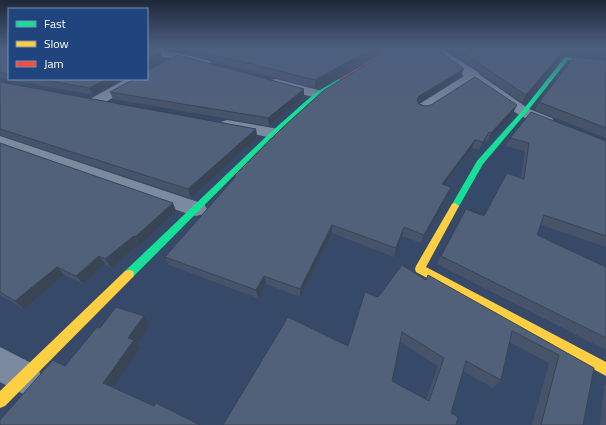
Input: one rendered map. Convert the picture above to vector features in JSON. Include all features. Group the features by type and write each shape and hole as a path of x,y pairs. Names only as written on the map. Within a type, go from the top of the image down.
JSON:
{"street":[{"path":"0,401 12,371 196,209 274,133 317,94 359,69"},
{"path":"465,69 524,112 558,126"},
{"path":"558,69 480,163 420,269 606,369"},
{"path":"424,108 474,75"},
{"path":"119,106 88,100 134,80"},
{"path":"264,80 317,94"},
{"path":"212,122 274,133"},
{"path":"0,141 196,209"}],"building":[{"path":"0,69 8,69 8,74 0,72"},
{"path":"229,69 304,89 268,118 110,92 132,80 148,80 148,70"},
{"path":"270,69 335,69 315,80"},
{"path":"359,69 464,69 419,96 417,100 419,104 425,106 431,105 475,77 517,105 491,133 489,132 483,142 475,140 442,184 451,187 424,235 404,227 396,248 332,225 300,289 264,276 256,290 165,257 236,176 235,175 280,130 323,91"},
{"path":"487,69 548,69 526,95"},
{"path":"565,69 606,69 606,128 539,102"},
{"path":"45,80 105,80 89,88"},
{"path":"0,82 256,129 188,189 0,129"},
{"path":"531,112 606,141 606,236 544,215 537,235 606,267 606,338 441,256 466,209 484,216 507,173 524,179 529,143 510,138"},
{"path":"0,143 173,203 135,237 134,236 105,259 99,256 76,276 57,267 15,301 0,292"},
{"path":"402,265 426,280 428,275 594,368 583,425 541,425 559,355 512,331 501,380 466,361 451,413 458,417 456,425 223,425 288,317 348,346 365,292 378,297","holes":["402,332 444,358 429,401 392,381"]},
{"path":"116,307 144,316 128,338 134,340 103,383 154,406 156,403 200,425 0,425 0,420 53,360 65,366 97,327 100,328"}],"traffic: fast":[{"path":"455,206 480,163 558,69"},
{"path":"129,274 273,133 317,94 341,80"}],"traffic: slow":[{"path":"455,206 420,269 606,369"},
{"path":"0,401 129,274"}],"traffic: jam":[{"path":"341,80 359,69"}]}
